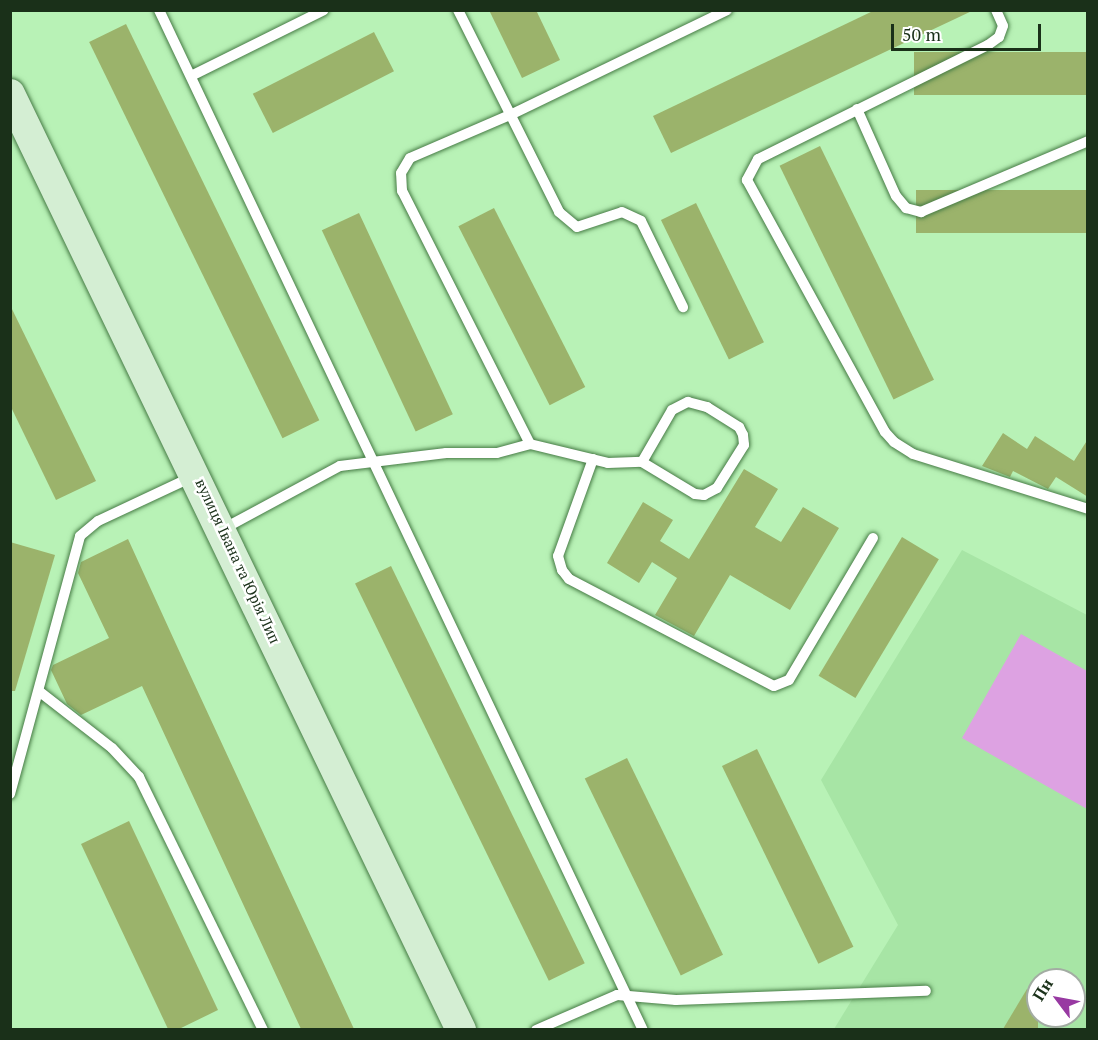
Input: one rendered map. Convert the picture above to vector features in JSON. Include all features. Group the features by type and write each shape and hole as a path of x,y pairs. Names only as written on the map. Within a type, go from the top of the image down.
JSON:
{"street":[{"name":"вулиця Івана та Юрія Лип","path":"10,94 197,475 457,1028"}],"lane":[{"path":"159,10 643,1029"},
{"path":"191,76 324,10"},
{"path":"458,10 559,212 577,227 622,212 641,221 683,307"},
{"path":"530,444 402,191 401,173 410,158 510,115 727,10"},
{"path":"996,10 1003,26 999,37 988,45 758,159 747,180 885,432 913,454 1088,509"},
{"path":"857,109 896,196 906,208 921,212 1088,141"},
{"path":"222,529 340,466 446,453 497,453 530,444 608,464 642,462 695,494 704,495 717,488 744,445 743,435 739,427 707,408 688,402 672,410 642,462"},
{"path":"593,459 558,556 562,570 580,584 774,686 789,680 873,538"},
{"path":"10,794 40,692 80,536 98,521 197,475"},
{"path":"40,692 112,748 139,777 263,1029"},
{"path":"536,1029 597,1000 627,996 676,1000 926,991"}],"shaded area":[{"path":"962,550 1087,615 1087,1029 834,1029 898,925 821,780"},
{"path":"1021,634 1087,671 1087,809 962,738"}],"building":[{"path":"489,10 536,10 560,60 522,78"},
{"path":"875,10 974,10 671,153 653,116"},
{"path":"126,24 319,420 282,438 89,42"},
{"path":"374,32 394,71 273,133 253,94"},
{"path":"914,52 1088,52 1088,95 914,95"},
{"path":"820,146 934,380 894,399 780,166"},
{"path":"916,190 1088,190 1088,233 916,233"},
{"path":"696,203 764,342 729,359 661,220"},
{"path":"494,208 585,387 550,405 458,226"},
{"path":"359,213 453,414 416,432 322,230"},
{"path":"10,305 96,481 56,500 10,405"},
{"path":"1003,433 1027,449 1035,436 1074,461 1088,439 1088,497 1056,477 1048,489 1013,471 1010,477 982,466"},
{"path":"744,469 778,489 755,527 781,542 803,507 839,528 790,610 730,575 694,636 655,615 677,578 652,562 639,583 607,563 643,502 673,520 660,541 689,559"},
{"path":"902,537 939,559 855,698 819,676"},
{"path":"128,539 354,1029 301,1029 142,686 81,715 67,704 51,670 53,665 109,638 78,573 81,562"},
{"path":"10,542 55,555 15,691 10,691"},
{"path":"391,566 585,963 549,981 355,584"},
{"path":"757,749 853,947 818,964 722,766"},
{"path":"627,758 723,955 681,975 585,779"},
{"path":"129,821 218,1010 179,1029 168,1029 81,844"},
{"path":"1026,991 1026,1028 1038,1029 1003,1029"}]}
